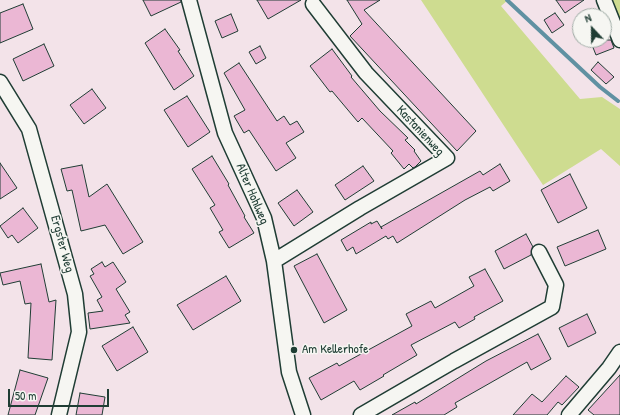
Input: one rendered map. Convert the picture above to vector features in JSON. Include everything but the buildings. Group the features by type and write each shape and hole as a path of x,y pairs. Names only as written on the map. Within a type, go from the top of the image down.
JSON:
{"street":[{"name":"Alter Hohlweg","path":"189,0 225,133 264,218 274,261 289,372 303,415"},
{"path":"604,0 620,40"},
{"name":"Kastanienweg","path":"274,261 360,208 447,158 366,73 313,4"},
{"name":"Ergster Weg","path":"0,82 29,129 75,294 79,332 59,415"},
{"path":"361,415 454,360 552,307 556,285 540,252"},
{"path":"569,415 609,368 620,352"}],"green space":[{"path":"421,0 508,0 501,6 580,99 602,97 620,109 620,166 601,149 543,185"},
{"path":"608,0 620,0 620,29 612,8"}],"waterway":[{"path":"507,0 600,87 618,101"}],"place":[{"name":"Am Kellerhofe","path":"294,350"}]}
